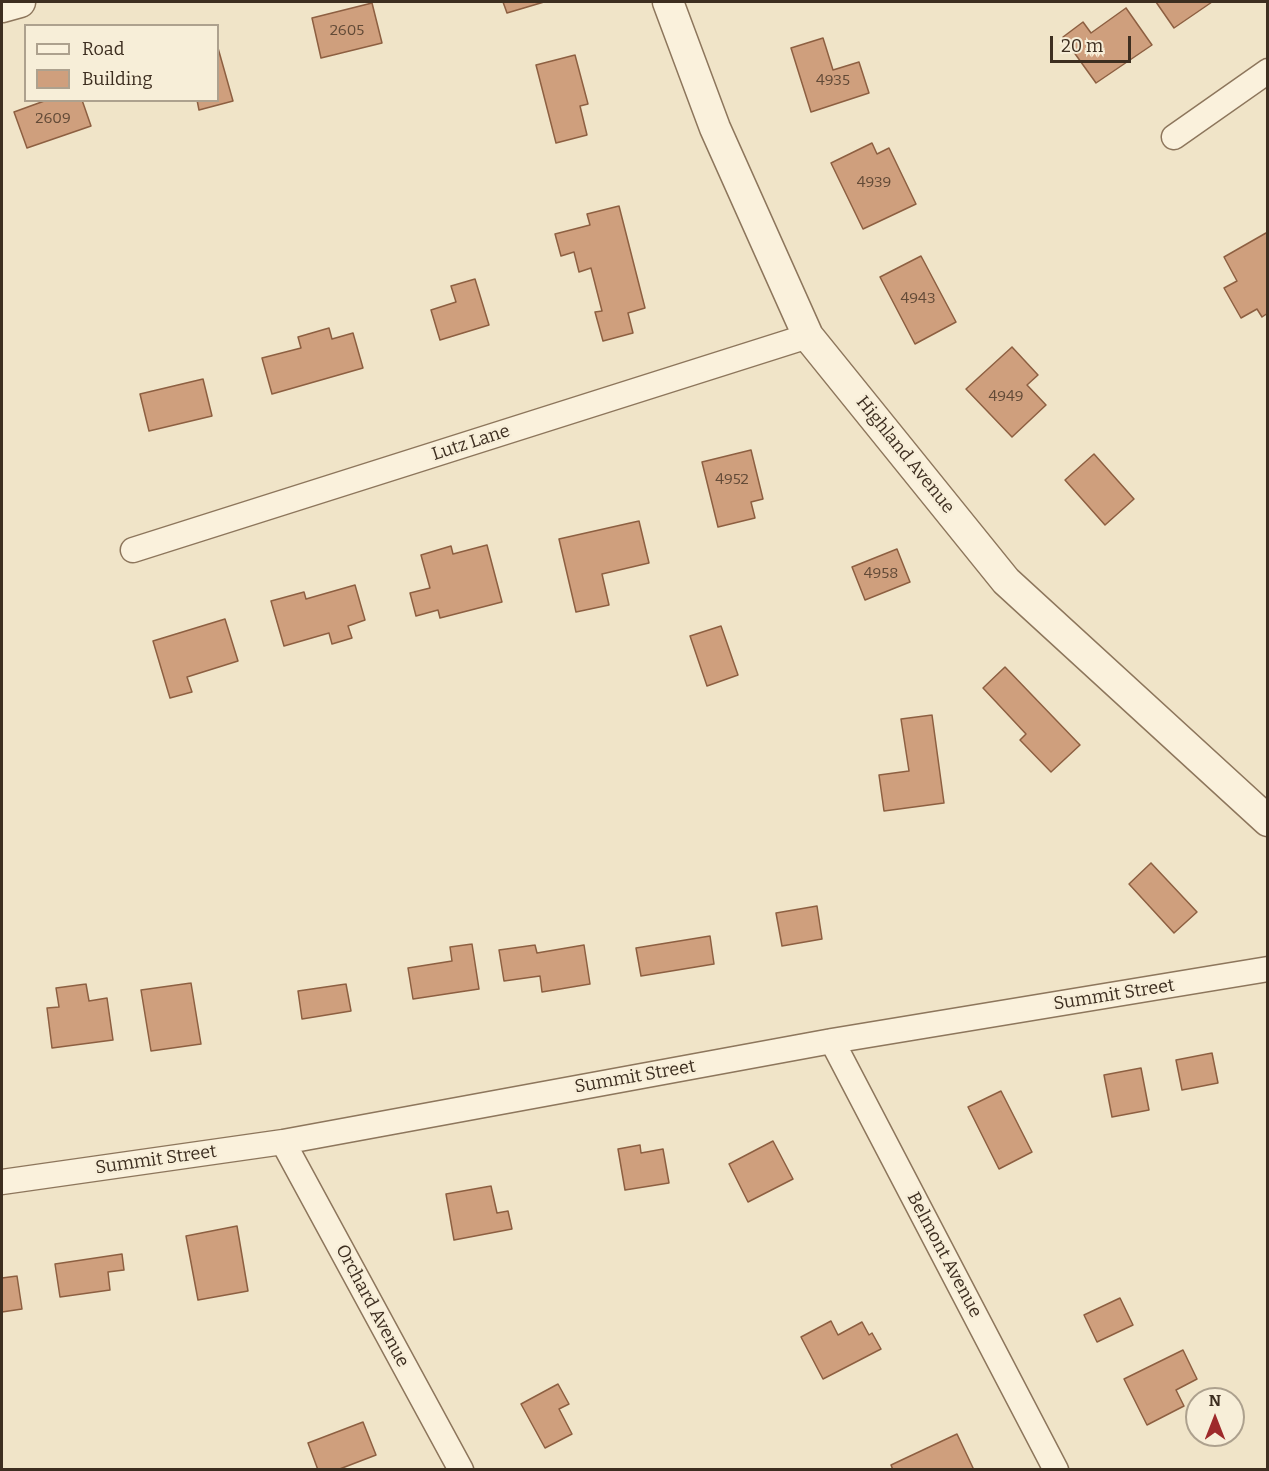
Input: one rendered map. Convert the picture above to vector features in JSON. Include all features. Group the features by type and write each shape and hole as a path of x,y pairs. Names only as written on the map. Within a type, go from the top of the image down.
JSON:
{"street":[{"path":"2,7 20,2"},
{"name":"Highland Avenue","path":"668,2 715,128 808,336 1006,581 1268,821"},
{"path":"1174,137 1268,71"},
{"name":"Lutz Lane","path":"133,550 808,336"},
{"name":"Summit Street","path":"2,1182 283,1142 832,1041 1268,969"},
{"name":"Belmont Avenue","path":"832,1041 1056,1470"},
{"name":"Orchard Avenue","path":"283,1142 461,1470"}],"building":[{"path":"503,2 544,2 507,13"},
{"path":"1156,2 1212,2 1174,28"},
{"path":"372,3 382,43 321,58 312,18"},
{"path":"1126,8 1152,45 1096,83 1063,37 1083,22 1091,33"},
{"path":"823,38 833,70 859,62 869,93 811,112 791,48"},
{"path":"219,52 233,101 199,110 197,102 219,102"},
{"path":"575,55 588,104 580,106 587,135 556,143 536,65"},
{"path":"42,102 83,102 91,126 27,148 14,112"},
{"path":"872,143 877,154 889,148 916,204 863,229 831,163"},
{"path":"619,206 645,308 628,313 633,333 603,341 595,312 602,311 591,268 579,272 574,252 561,256 555,234 590,225 587,214"},
{"path":"1266,233 1268,235 1268,313 1262,317 1257,309 1241,318 1224,288 1237,281 1224,257"},
{"path":"921,256 956,322 915,344 880,277"},
{"path":"475,279 489,325 440,340 431,310 456,302 451,286"},
{"path":"329,328 332,339 353,333 363,368 272,394 262,358 301,348 298,337"},
{"path":"1012,347 1038,375 1027,385 1046,405 1012,437 966,389"},
{"path":"203,379 212,416 149,431 140,394"},
{"path":"751,450 763,499 751,502 755,518 718,527 702,462"},
{"path":"1094,454 1134,499 1105,525 1065,480"},
{"path":"639,521 649,563 602,574 609,605 576,612 559,539"},
{"path":"487,545 502,602 440,618 438,610 416,616 410,593 430,588 421,555 451,546 453,554"},
{"path":"897,549 910,582 865,600 852,567"},
{"path":"355,585 365,620 348,626 352,638 332,644 329,633 284,646 271,601 304,592 306,599"},
{"path":"225,619 238,661 187,677 192,692 170,698 153,641"},
{"path":"721,626 738,675 707,686 690,636"},
{"path":"1005,667 1080,745 1051,772 1020,740 1026,734 983,688"},
{"path":"932,715 944,803 884,811 879,775 909,771 901,719"},
{"path":"1151,863 1197,912 1174,933 1129,884"},
{"path":"817,906 822,939 782,946 776,913"},
{"path":"710,936 714,964 641,976 636,948"},
{"path":"472,944 479,989 413,999 408,968 452,961 450,947"},
{"path":"535,945 537,953 584,945 590,984 542,992 540,976 504,981 499,950"},
{"path":"191,983 201,1044 151,1051 141,990"},
{"path":"86,984 89,1001 107,998 113,1040 52,1048 47,1008 59,1007 56,988"},
{"path":"346,984 351,1011 302,1019 298,991"},
{"path":"1212,1053 1218,1083 1182,1090 1176,1060"},
{"path":"1141,1068 1149,1110 1112,1117 1104,1075"},
{"path":"1001,1091 1032,1152 999,1169 968,1107"},
{"path":"773,1141 793,1179 748,1202 729,1164"},
{"path":"640,1145 641,1153 663,1149 669,1183 625,1190 618,1149"},
{"path":"491,1186 497,1213 508,1211 512,1229 454,1240 446,1194"},
{"path":"237,1226 248,1291 198,1300 186,1236"},
{"path":"122,1254 124,1270 108,1272 110,1290 60,1297 55,1264"},
{"path":"17,1276 22,1309 2,1312 2,1278"},
{"path":"1120,1298 1133,1325 1097,1342 1084,1315"},
{"path":"831,1321 838,1335 862,1322 869,1335 872,1333 881,1349 823,1379 801,1337"},
{"path":"1183,1350 1197,1379 1176,1390 1184,1406 1147,1425 1124,1379"},
{"path":"558,1384 569,1404 559,1409 572,1434 545,1448 521,1404"},
{"path":"363,1422 376,1455 337,1470 318,1470 308,1443"},
{"path":"957,1434 974,1470 893,1470 891,1465"}]}
